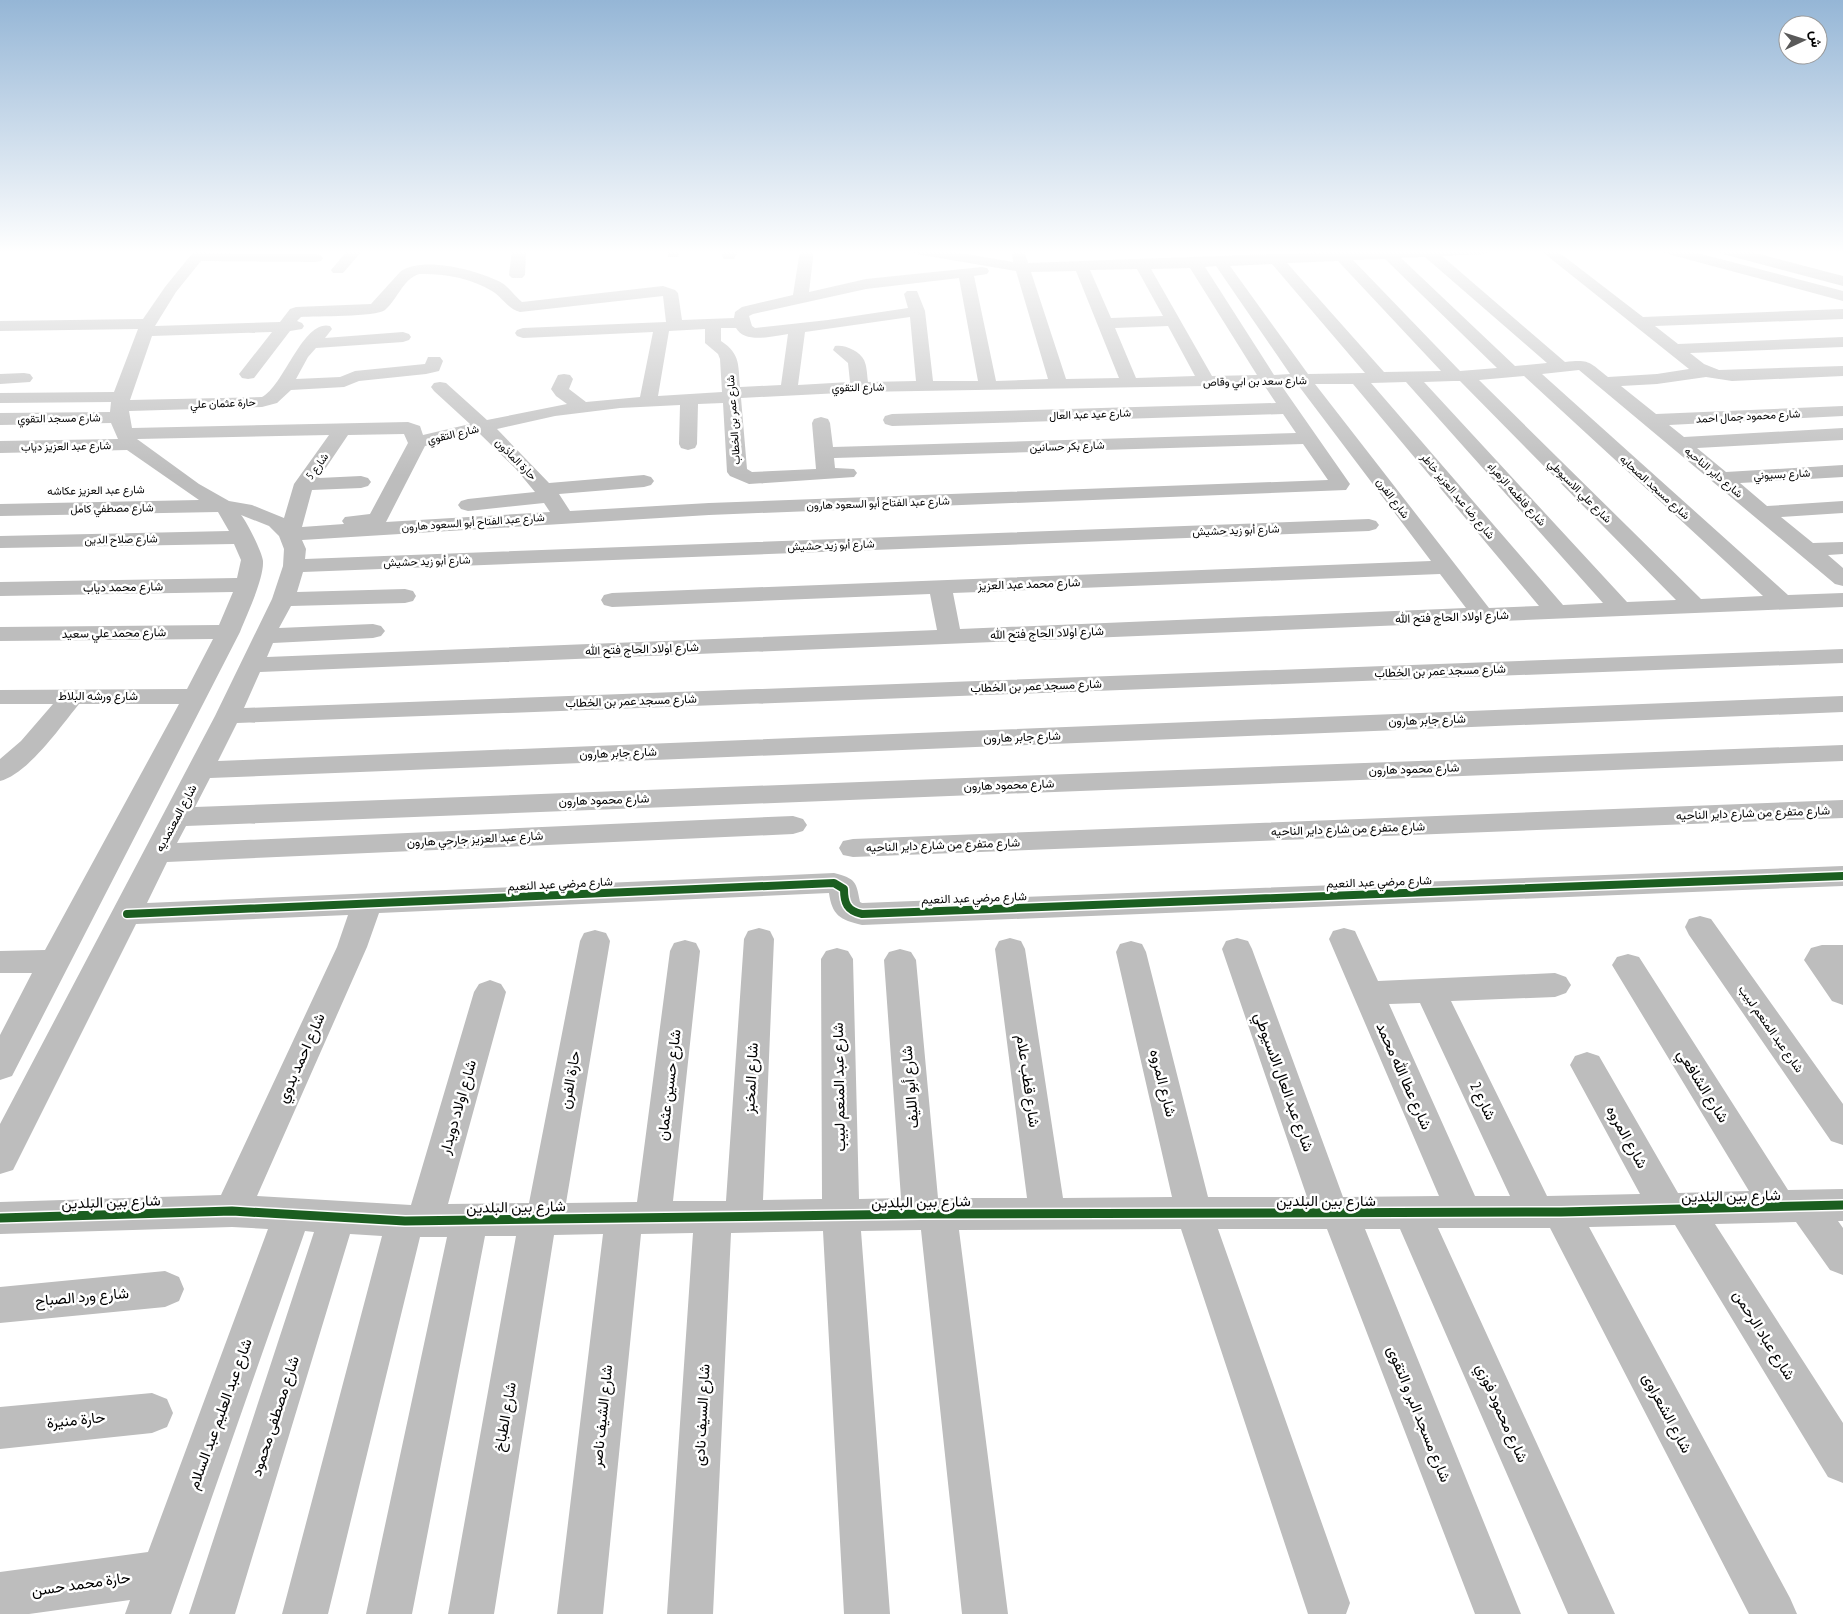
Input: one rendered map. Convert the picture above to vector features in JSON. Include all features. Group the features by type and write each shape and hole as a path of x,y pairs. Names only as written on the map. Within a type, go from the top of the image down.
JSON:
{"street":[{"path":"123,420 149,325"},
{"path":"565,325 567,331"},
{"path":"669,327 674,325"},
{"path":"523,333 706,325"},
{"name":"شارع عمر بن الخطاب","path":"713,325 713,343 724,350 729,359 737,472 739,475 749,478 847,473"},
{"path":"743,325 745,331 752,332 816,325"},
{"path":"919,325 925,386"},
{"path":"976,325 988,386"},
{"path":"1040,325 1059,385"},
{"path":"1105,325 1130,383"},
{"path":"1176,325 1207,382"},
{"name":"شارع عبد الفتاح أبو السعود هارون","path":"291,528 709,509 1340,486 1269,380 1240,325"},
{"name":"شارع الفرن","path":"1258,325 1303,380 1484,616"},
{"path":"1333,325 1379,378"},
{"name":"شارع علي الاسيوطي","path":"1412,325 1695,606"},
{"name":"شارع مسجد الصحابه","path":"1468,325 1782,602"},
{"path":"1515,325 1560,366"},
{"path":"1643,325 1707,372"},
{"path":"0,326 147,328 331,326 301,355 284,386"},
{"path":"248,374 285,326"},
{"path":"648,401 669,327"},
{"path":"789,389 797,328"},
{"path":"312,343 358,349 410,342"},
{"path":"1674,349 1843,342"},
{"path":"841,350 856,361 860,387"},
{"path":"284,386 344,382 355,376 426,369 433,367 434,362"},
{"name":"شارع سعد بن ابي وقاص","path":"925,386 1412,378 1520,372 1560,366 1584,366"},
{"name":"شارع داير الناحيه","path":"1584,366 1680,442 1843,579"},
{"path":"1605,382 1657,379 1707,372 1732,376 1843,371"},
{"path":"0,379 24,378"},
{"name":"شارع فاطمه الزهراء","path":"1412,378 1622,610"},
{"path":"564,379 560,389 582,407"},
{"name":"شارع رضا عبد العزيز خاطر","path":"1358,379 1558,613"},
{"name":"حارة عثمان علي","path":"123,420 262,402 274,398 284,386"},
{"path":"888,386 896,451"},
{"name":"شارع التقوي","path":"123,420 343,429 411,428 414,440 418,441 518,418 582,407 789,389 925,386"},
{"name":"حارة المأذون","path":"440,387 516,458 548,493 564,517"},
{"path":"0,398 123,420 192,488 224,506 245,509 291,528 378,518 418,441"},
{"path":"688,444 689,399"},
{"name":"شارع عيد عبد العال","path":"892,420 1288,408"},
{"name":"شارع محمود جمال احمد","path":"1652,420 1843,411"},
{"name":"شارع مسجد التقوي","path":"0,419 123,420"},
{"name":"شارع عبد العزيز دياب","path":"0,447 123,420"},
{"path":"821,423 826,474"},
{"name":"شارع 5","path":"291,528 304,484 343,429"},
{"path":"1680,442 1843,434"},
{"name":"شارع بكر حسانين","path":"824,453 1309,438"},
{"name":"شارع بسيوني","path":"1722,478 1843,471"},
{"path":"468,505 644,480"},
{"path":"304,484 361,482"},
{"name":"شارع عبد العزيز عكاشه","path":"0,492 192,488"},
{"path":"0,1067 54,961 196,696 228,632 247,585 252,560 236,522 224,506"},
{"name":"شارع مصطفي كامل","path":"0,510 224,506"},
{"path":"1763,512 1843,507"},
{"name":"شارع أبو زيد حشيش","path":"294,566 1368,525"},
{"name":"شارع المعتمديه","path":"0,1159 175,817 202,770 283,599 294,566 291,528"},
{"name":"شارع صلاح الدين","path":"0,542 243,537"},
{"path":"1808,550 1843,548"},
{"name":"شارع محمد عبد العزيز","path":"612,600 1446,567"},
{"name":"شارع محمد دياب","path":"0,589 247,585"},
{"path":"940,587 950,636"},
{"path":"283,599 405,596"},
{"name":"شارع اولاد الحاج فتح الله","path":"251,666 1843,600"},
{"path":"265,636 374,631"},
{"name":"شارع محمد علي سعيد","path":"0,634 228,632"},
{"name":"شارع مسجد عمر بن الخطاب","path":"228,716 1843,656"},
{"path":"0,773 30,747 73,696"},
{"name":"شارع ورشه البلاط","path":"0,697 196,696"},
{"name":"شارع جابر هارون","path":"202,770 1843,704"},
{"path":"0,747 30,747"},
{"name":"شارع محمود هارون","path":"175,817 1843,753"},
{"name":"شارع متفرع من شارع داير الناحيه","path":"853,848 1843,809"},
{"name":"شارع عبد العزيز جارحي هارون","path":"158,853 793,825"},
{"name":"شارع مرضي عبد النعيم","path":"127,914 834,883 844,889 844,904 846,908 851,912 862,914 1843,876"},
{"name":"شارع احمد بدوي","path":"232,1211 352,947 367,904"},
{"name":"شارع عبد المنعم لبيب","path":"1700,927 1843,1131"},
{"name":"شارع المخبز","path":"728,1216 759,939"},
{"name":"شارع عطا الله محمد","path":"1344,939 1464,1212"},
{"name":"حارة الفرن","path":"542,1219 595,942"},
{"name":"شارع قطب علام","path":"1010,949 1047,1214"},
{"name":"شارع عبد العال الاسيوطي","path":"1237,949 1336,1213"},
{"name":"شارع حسين عثمان","path":"638,1218 685,951"},
{"name":"شارع المروه","path":"1131,952 1194,1213 1326,1603"},
{"name":"شارع عبد المنعم لبيب","path":"837,959 841,1215 867,1614"},
{"path":"1832,959 1843,993"},
{"name":"شارع أبو الليف","path":"900,960 930,1214 985,1614"},
{"path":"0,962 54,961"},
{"name":"شارع الشافعي","path":"1628,964 1792,1206 1843,1258"},
{"path":"1368,993 1555,984"},
{"name":"شارع 2","path":"1430,990 1549,1212"},
{"name":"شارع اولاد دويدار","path":"305,1614 415,1221 490,992"},
{"name":"شارع المروه","path":"1586,1064 1676,1209"},
{"name":"شارع بين البلدين","path":"0,1218 232,1211 415,1221 930,1214 1549,1212 1843,1205"},
{"name":"شارع عباد الرحمن","path":"1676,1209 1843,1462"},
{"name":"شارع الشعراوى","path":"1549,1212 1774,1614"},
{"name":"شارع مسجد البر و التقوى","path":"1336,1213 1498,1614"},
{"name":"شارع محمود فوزي","path":"1412,1213 1592,1614"},
{"name":"شارع عبد العليم عبد السلام","path":"148,1614 292,1214"},
{"name":"شارع السيف نادى","path":"690,1614 728,1216"},
{"name":"شارع مصطفى محمود","path":"212,1614 337,1217"},
{"name":"شارع الشيف ناصر","path":"580,1614 638,1218"},
{"name":"شارع الطباخ","path":"471,1614 542,1219"},
{"path":"389,1614 469,1220"},
{"name":"شارع ورد الصباح","path":"0,1305 164,1289"},
{"name":"حارة منيرة","path":"0,1428 152,1413"},
{"name":"حارة محمد حسن","path":"0,1595 162,1573"}],"cycle path":[{"path":"127,914 834,883 844,889 844,899 849,909 862,914 1843,876"},
{"path":"0,1218 232,1211 405,1221 921,1214 1561,1212 1843,1205"}]}
